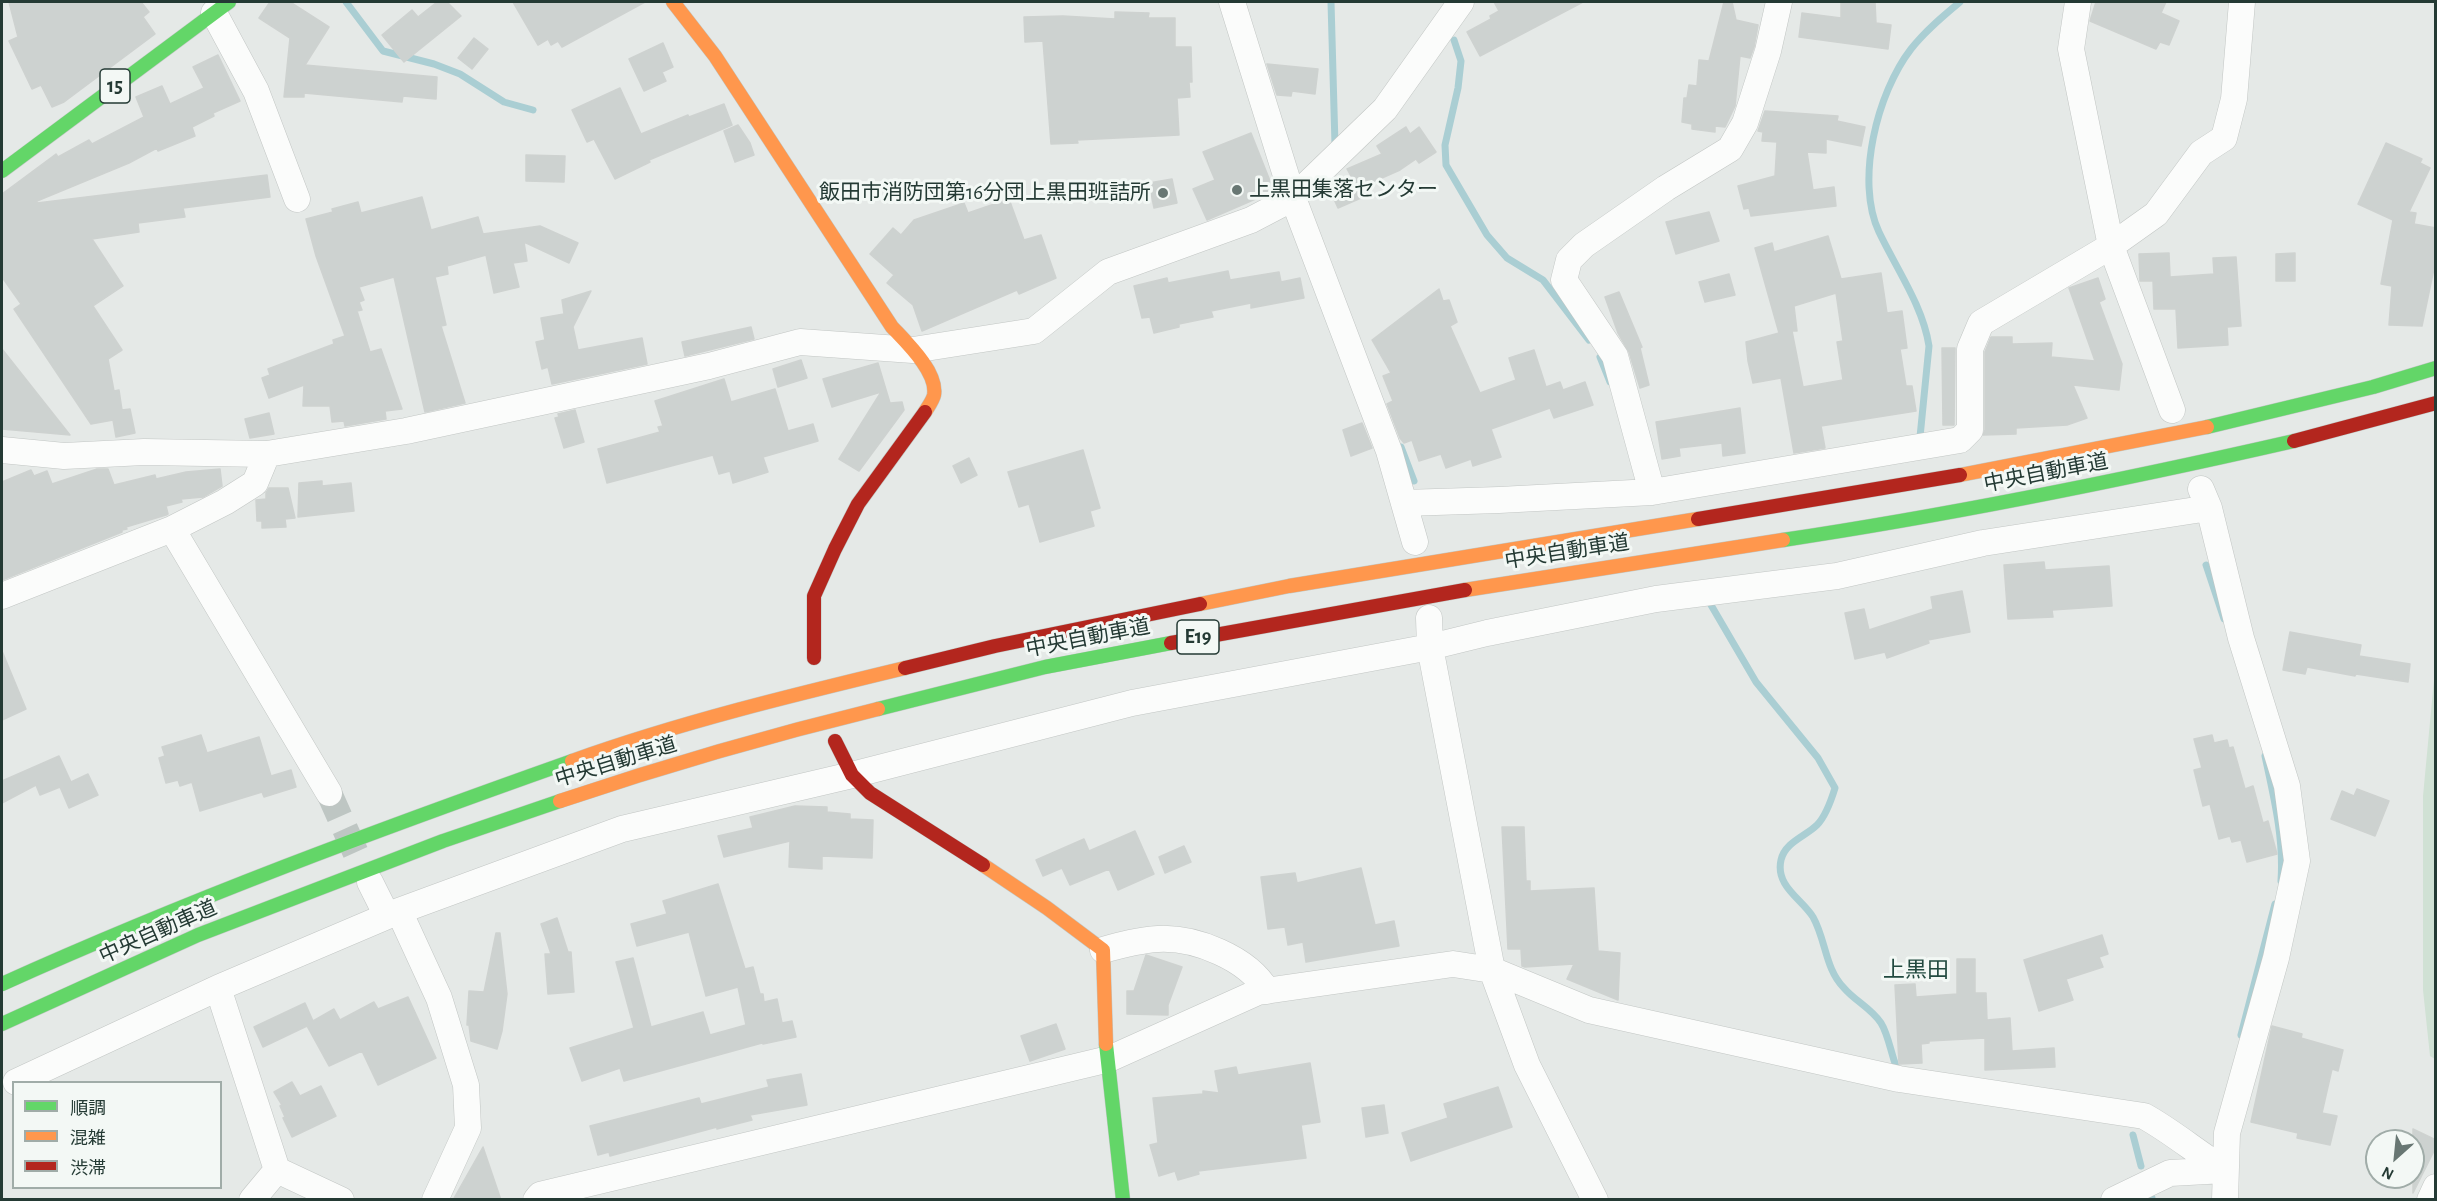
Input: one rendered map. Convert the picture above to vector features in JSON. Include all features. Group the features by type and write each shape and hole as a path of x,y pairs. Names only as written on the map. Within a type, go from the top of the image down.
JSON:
{"main road":[{"path":"673,2 715,56 892,327 913,350 930,375 934,394 925,413 858,504 814,596 814,658"},
{"name":"15","path":"2,171 222,7"},
{"name":"中央自動車道","path":"2,984 195,901 431,811 608,748 775,699 994,646 1290,586 1910,485 2167,436 2373,387 2436,368"},
{"name":"中央自動車道","path":"2,1024 198,935 443,841 626,779 808,726 1045,667 1208,636 1445,593 1914,520 2118,481 2328,433 2436,403"},
{"path":"835,741 852,775 870,793 1015,886 1103,950 1104,1021 1110,1059 1123,1200"}],"street":[{"path":"1232,2 1293,198 1389,451 1415,542"},
{"path":"2,450 64,456 144,452 267,454 406,431 710,366 800,342 913,350 1034,331 1108,272 1251,220 1293,198 1385,109 1461,2"},
{"path":"1652,492 1615,356 1564,280 1569,260 1584,245 1666,188 1730,149 1745,123 1768,51 1779,2"},
{"path":"2078,2 2071,49 2111,246 2172,410"},
{"path":"1404,503 1499,501 1652,492 1960,440 1970,430 1970,349 1981,323 2111,246 2156,214 2201,153 2224,138 2234,99 2242,2"},
{"path":"222,7 297,199"},
{"path":"2,596 172,529 225,502 255,483 267,454"},
{"path":"19,1081 218,988 393,914 622,829 852,775 1132,703 1430,647 1487,633 1656,599 1837,576 1983,543 2205,499 2241,638 2287,786 2297,861 2276,958 2227,1133 2225,1200"},
{"path":"172,529 329,793"},
{"path":"1429,618 1430,647 1492,970 1527,1065 1595,1200"},
{"path":"370,882 393,914 439,998 466,1085 468,1128 435,1200"},
{"path":"1103,950 1132,942 1178,939 1204,946 1234,960 1260,979 1267,991"},
{"path":"536,1200 540,1196 1110,1059 1258,992 1452,964 1492,970 1589,1010 1899,1079 2144,1116 2171,1132 2190,1149 2225,1170"},
{"path":"218,988 277,1170 341,1200"},
{"path":"252,1200 277,1170"},
{"path":"2114,1200 2170,1173 2225,1170"},
{"path":"2208,1200 2208,1193 2225,1170"},
{"path":"2430,1200 2436,1187"}],"green space":[{"path":"2435,669 2436,1059 2430,1056 2423,990 2423,796"}],"building":[{"path":"9,2 141,2 149,12 143,17 155,34 64,102 52,107 41,85 32,89 9,41 18,37"},
{"path":"270,2 290,2 329,27 305,65 437,77 436,99 403,96 402,102 304,93 304,97 284,97 290,38 259,18"},
{"path":"437,2 447,2 461,16 404,62 382,35 412,10 418,17"},
{"path":"513,2 645,2 562,47 558,41 551,45 548,39 538,45"},
{"path":"1494,2 1583,2 1480,56 1467,32 1491,19 1490,16 1499,11"},
{"path":"1724,2 1732,2 1736,20 1758,25 1754,47 1750,58 1740,56 1735,106 1725,127 1715,126 1715,132 1692,129 1692,124 1682,122 1684,98 1687,98 1689,85 1697,86 1699,60 1709,61"},
{"path":"1841,2 1875,2 1876,23 1891,25 1888,49 1799,37 1802,13 1841,18"},
{"path":"2096,2 2166,2 2161,13 2179,21 2169,45 2160,42 2156,49 2090,21"},
{"path":"1115,12 1149,13 1148,18 1175,18 1175,47 1191,47 1190,97 1177,98 1179,135 1077,140 1078,143 1051,144 1043,41 1025,42 1024,17 1063,16 1115,19"},
{"path":"474,38 488,49 472,69 458,58"},
{"path":"663,43 673,67 662,72 666,81 644,91 629,59"},
{"path":"218,55 240,101 213,113 214,116 192,127 195,136 158,151 157,148 129,163 37,201 37,203 267,175 270,197 183,208 185,217 138,223 139,232 92,239 123,286 93,306 122,350 108,359 114,391 119,390 122,410 130,409 135,433 116,437 113,420 91,424 14,309 21,304 2,277 2,194 56,154 58,157 89,140 92,144 144,117 136,97 162,86 170,104 204,88 193,67"},
{"path":"1267,64 1318,69 1315,94 1292,91 1291,96 1277,95"},
{"path":"620,88 641,134 688,115 689,117 724,104 732,125 649,160 650,162 615,179 594,139 587,142 572,110"},
{"path":"1765,111 1838,116 1837,121 1865,127 1861,146 1826,139 1826,153 1807,152 1813,190 1834,187 1836,206 1751,216 1749,208 1744,209 1738,186 1775,176 1777,142 1762,141 1763,132 1758,131"},
{"path":"738,125 750,143 754,155 735,162 724,131"},
{"path":"1406,127 1410,134 1419,127 1436,152 1419,163 1416,159 1400,170 1357,189 1361,198 1338,208 1328,186 1351,176 1347,169 1382,154 1377,146"},
{"path":"1251,133 1274,191 1207,220 1193,189 1215,180 1203,152"},
{"path":"2386,143 2422,159 2420,163 2430,168 2409,212 2416,213 2414,224 2436,228 2436,259 2422,326 2389,325 2392,286 2381,284 2393,220 2358,204"},
{"path":"526,155 565,156 564,182 526,181"},
{"name":"飯田市消防団第16分団上黒田班詰所","path":"1172,179 1177,203 1154,208 1149,183"},
{"path":"422,197 431,230 478,217 483,234 540,226 578,243 569,263 524,242 527,261 513,263 519,287 494,293 486,255 447,266 448,274 435,277 446,325 441,326 465,403 425,412 394,277 359,287 364,300 359,302 362,310 357,311 370,352 381,349 402,409 385,411 386,419 345,426 344,421 332,422 330,406 303,406 304,385 269,398 262,378 270,375 268,369 334,344 333,340 345,336 316,256 306,219 358,202 361,213"},
{"path":"1009,199 1024,240 1041,235 1056,278 1019,294 1017,290 922,331 913,305 887,283 894,275 870,254 893,228 901,235 914,220 964,203 968,213"},
{"path":"1709,212 1719,241 1676,254 1666,222"},
{"path":"1828,236 1841,279 1881,273 1887,313 1902,311 1907,348 1900,349 1906,386 1912,386 1916,411 1821,426 1825,448 1794,453 1781,378 1753,383 1746,342 1779,333 1755,248 1772,243 1774,252","holes":["1836,293 1843,341 1837,342 1843,380 1803,387 1792,331 1797,331 1794,306"]},
{"path":"2169,253 2170,277 2214,274 2213,258 2236,257 2241,326 2227,327 2228,345 2178,348 2176,309 2154,309 2153,281 2140,281 2139,254"},
{"path":"2295,253 2295,281 2276,281 2276,254"},
{"path":"1228,271 1230,280 1279,272 1281,282 1300,278 1304,298 1251,308 1251,303 1211,311 1213,317 1179,324 1179,327 1154,333 1150,317 1142,318 1134,286 1167,278 1168,283"},
{"path":"1729,274 1735,295 1705,302 1699,282"},
{"path":"2098,278 2105,299 2099,302 2122,364 2119,390 2073,385 2087,418 2067,425 2016,428 2016,434 1983,435 1985,430 1985,352 1991,337 2012,337 2012,344 2052,343 2051,357 2095,361 2069,288"},
{"path":"1439,289 1443,301 1449,300 1457,322 1450,326 1480,393 1516,380 1509,358 1534,350 1546,387 1560,382 1563,390 1585,382 1593,405 1554,418 1550,408 1491,429 1501,457 1473,466 1471,459 1446,468 1441,454 1419,461 1412,440 1404,443 1400,438 1387,404 1393,401 1383,376 1391,373 1372,340"},
{"path":"591,291 573,327 578,350 642,338 647,364 552,384 548,367 542,369 536,342 545,340 541,318 564,314 562,300"},
{"path":"1619,292 1642,347 1640,348 1649,385 1640,388 1629,352 1618,333 1605,297"},
{"path":"751,327 754,339 685,356 682,342"},
{"path":"1942,348 1955,348 1954,425 1943,425"},
{"path":"2,349 70,435 2,429"},
{"path":"801,360 807,378 778,387 773,369"},
{"path":"878,363 890,403 902,402 904,410 859,471 839,459 881,392 832,407 823,379"},
{"path":"724,379 731,402 775,389 788,431 813,424 818,441 763,457 768,472 733,483 730,471 719,474 713,455 607,483 598,449 660,432 658,427 663,426 655,401"},
{"path":"1740,408 1745,453 1723,456 1722,443 1679,448 1680,456 1662,459 1656,422"},
{"path":"575,410 584,442 564,448 555,418 559,417 558,414"},
{"path":"269,413 274,434 250,438 245,419"},
{"path":"1362,423 1372,448 1351,456 1343,430"},
{"path":"1083,450 1100,508 1090,511 1094,526 1040,542 1029,504 1019,507 1008,472"},
{"path":"969,458 977,475 961,483 953,466"},
{"path":"97,469 108,469 114,485 155,475 156,479 186,472 220,469 222,486 203,497 181,499 182,502 166,506 168,514 166,515 126,527 127,529 122,532 2,580 2,482 31,470 34,476 47,471 52,484"},
{"path":"322,481 322,486 351,483 354,511 298,517 299,483"},
{"path":"269,488 288,488 295,518 285,519 286,527 262,528 262,521 257,521 256,500 266,499"},
{"path":"2044,562 2045,570 2109,566 2112,606 2052,610 2053,617 2008,619 2004,565"},
{"path":"1962,591 1970,632 1928,640 1929,643 1887,658 1885,652 1855,659 1845,613 1864,609 1869,630 1933,609 1931,597"},
{"path":"2290,632 2361,645 2359,656 2410,664 2408,682 2356,674 2355,676 2307,667 2305,674 2283,670"},
{"path":"2,651 26,709 2,720"},
{"path":"201,735 207,753 259,737 271,776 291,770 296,787 264,797 262,792 200,811 192,782 180,786 178,780 166,783 159,758 165,756 162,747"},
{"path":"2212,735 2214,743 2227,740 2229,748 2233,747 2245,789 2253,786 2263,823 2268,821 2277,854 2247,862 2241,840 2232,842 2230,836 2219,839 2210,804 2203,806 2194,770 2202,768 2194,739"},
{"path":"59,756 71,782 88,774 98,795 69,808 60,787 40,795 36,785 2,803 2,781"},
{"path":"2357,789 2389,801 2375,836 2331,819 2342,791 2354,796"},
{"path":"795,806 827,807 827,812 850,814 850,819 873,820 872,858 822,856 822,869 789,867 790,841 724,857 718,836 753,828 750,817"},
{"path":"1502,827 1524,827 1526,881 1530,881 1530,891 1594,888 1598,951 1620,953 1618,1000 1567,979 1574,964 1525,967 1522,966 1521,949 1508,949"},
{"path":"1135,831 1154,874 1118,890 1109,869 1070,885 1062,868 1043,876 1036,860 1084,839 1089,851"},
{"path":"1184,846 1191,862 1165,873 1159,857"},
{"path":"1361,868 1375,925 1394,921 1399,946 1306,962 1303,942 1288,945 1285,927 1268,929 1261,877 1295,873 1297,883"},
{"path":"718,884 745,969 753,967 764,1002 777,999 782,1023 792,1021 796,1037 762,1043 624,1081 620,1068 582,1081 570,1048 634,1028 616,962 633,958 651,1027 703,1012 710,1035 746,1025 738,987 706,996 689,932 637,946 631,924 667,914 663,901"},
{"path":"557,918 568,952 571,952 574,992 548,994 545,954 551,954 541,924"},
{"path":"496,933 500,933 507,994 497,1049 471,1041 469,1025 467,1025 469,991 484,992"},
{"path":"2102,935 2108,954 2099,957 2103,967 2066,979 2073,1000 2039,1011 2024,960"},
{"path":"1146,955 1182,967 1168,1005 1168,1015 1127,1014 1127,991 1134,991"},
{"path":"1957,959 1975,959 1975,993 1986,993 1987,1020 2010,1018 2012,1051 2054,1048 2055,1067 1985,1070 1985,1038 1929,1041 1929,1043 1921,1044 1922,1063 1899,1064 1895,985 1915,984 1916,997 1957,994"},
{"path":"408,997 436,1058 378,1085 362,1051 329,1066 307,1026 263,1047 254,1027 305,1003 313,1021 334,1009 340,1020 374,1002 378,1009"},
{"path":"1056,1024 1065,1049 1030,1061 1021,1036"},
{"path":"2272,1026 2302,1034 2301,1038 2343,1050 2338,1071 2332,1069 2322,1113 2337,1116 2330,1145 2297,1138 2298,1133 2251,1122"},
{"path":"1310,1063 1320,1122 1301,1125 1306,1158 1198,1171 1199,1174 1178,1180 1175,1171 1159,1176 1150,1145 1158,1143 1153,1098 1203,1094 1203,1091 1219,1093 1215,1071 1236,1067 1238,1075"},
{"path":"801,1074 807,1105 750,1115 752,1120 717,1129 717,1127 610,1156 609,1152 598,1155 590,1126 699,1098 701,1104 769,1087 767,1080"},
{"path":"292,1082 300,1096 321,1086 336,1116 292,1137 283,1118 285,1117 280,1106 282,1105 274,1092"},
{"path":"1498,1087 1512,1127 1411,1161 1402,1133 1448,1118 1444,1104"},
{"path":"1384,1105 1388,1133 1366,1137 1362,1108"},
{"path":"2425,1135 2436,1140 2436,1147 2425,1169"},
{"path":"483,1147 501,1200 453,1200"}],"waterway":[{"path":"346,2 383,51 434,64 460,74 504,102 533,110"},
{"path":"1331,2 1335,145"},
{"path":"1920,437 1929,346 1921,316 1879,232 1872,211 1869,188 1870,163 1873,138 1880,113 1899,67 1922,36 1960,2"},
{"path":"1454,40 1461,61 1458,88 1445,145 1446,165 1487,235 1507,258 1543,280 1589,340"},
{"path":"1600,357 1610,382"},
{"path":"1401,447 1414,481"},
{"path":"2206,565 2224,619"},
{"path":"1711,605 1756,682 1818,758 1835,788 1828,808 1820,821 1787,848 1783,854 1780,869 1786,885 1813,917 1829,963 1838,980 1848,993 1873,1013 1881,1023 1896,1066"},
{"path":"2265,756 2280,834 2281,881"},
{"path":"2241,1035 2275,904"},
{"path":"2133,1135 2141,1166"}],"tunnel":[{"path":"329,793 358,858"}],"traffic: fast":[{"path":"2,171 229,2"},
{"path":"2207,427 2373,387 2436,368"},
{"path":"1783,540 2039,495 2294,441"},
{"path":"878,709 1045,667 1171,643"},
{"path":"2,984 213,894 572,761"},
{"path":"2,1024 198,935 443,841 560,801"},
{"path":"1106,1044 1123,1200"}],"traffic: slow":[{"path":"673,2 715,56 892,327 926,367 934,386 934,395 925,412"},
{"path":"1960,475 2207,427"},
{"path":"1200,604 1289,586 1698,519"},
{"path":"1465,590 1783,540"},
{"path":"572,761 696,722 905,668"},
{"path":"560,801 718,752 878,709"},
{"path":"983,865 1047,908 1103,950 1106,1044"}],"traffic: jam":[{"path":"2294,441 2436,403"},
{"path":"814,658 814,596 835,549 858,504 925,412"},
{"path":"1698,519 1960,475"},
{"path":"1171,643 1465,590"},
{"path":"905,668 995,646 1200,604"},
{"path":"835,741 852,775 870,793 983,865"}],"place":[{"name":"上黒田集落センター","path":"1237,190"},
{"name":"飯田市消防団第16分団上黒田班詰所","path":"1163,193"}],"district":[{"name":"上黒田","path":"1916,970"}]}
